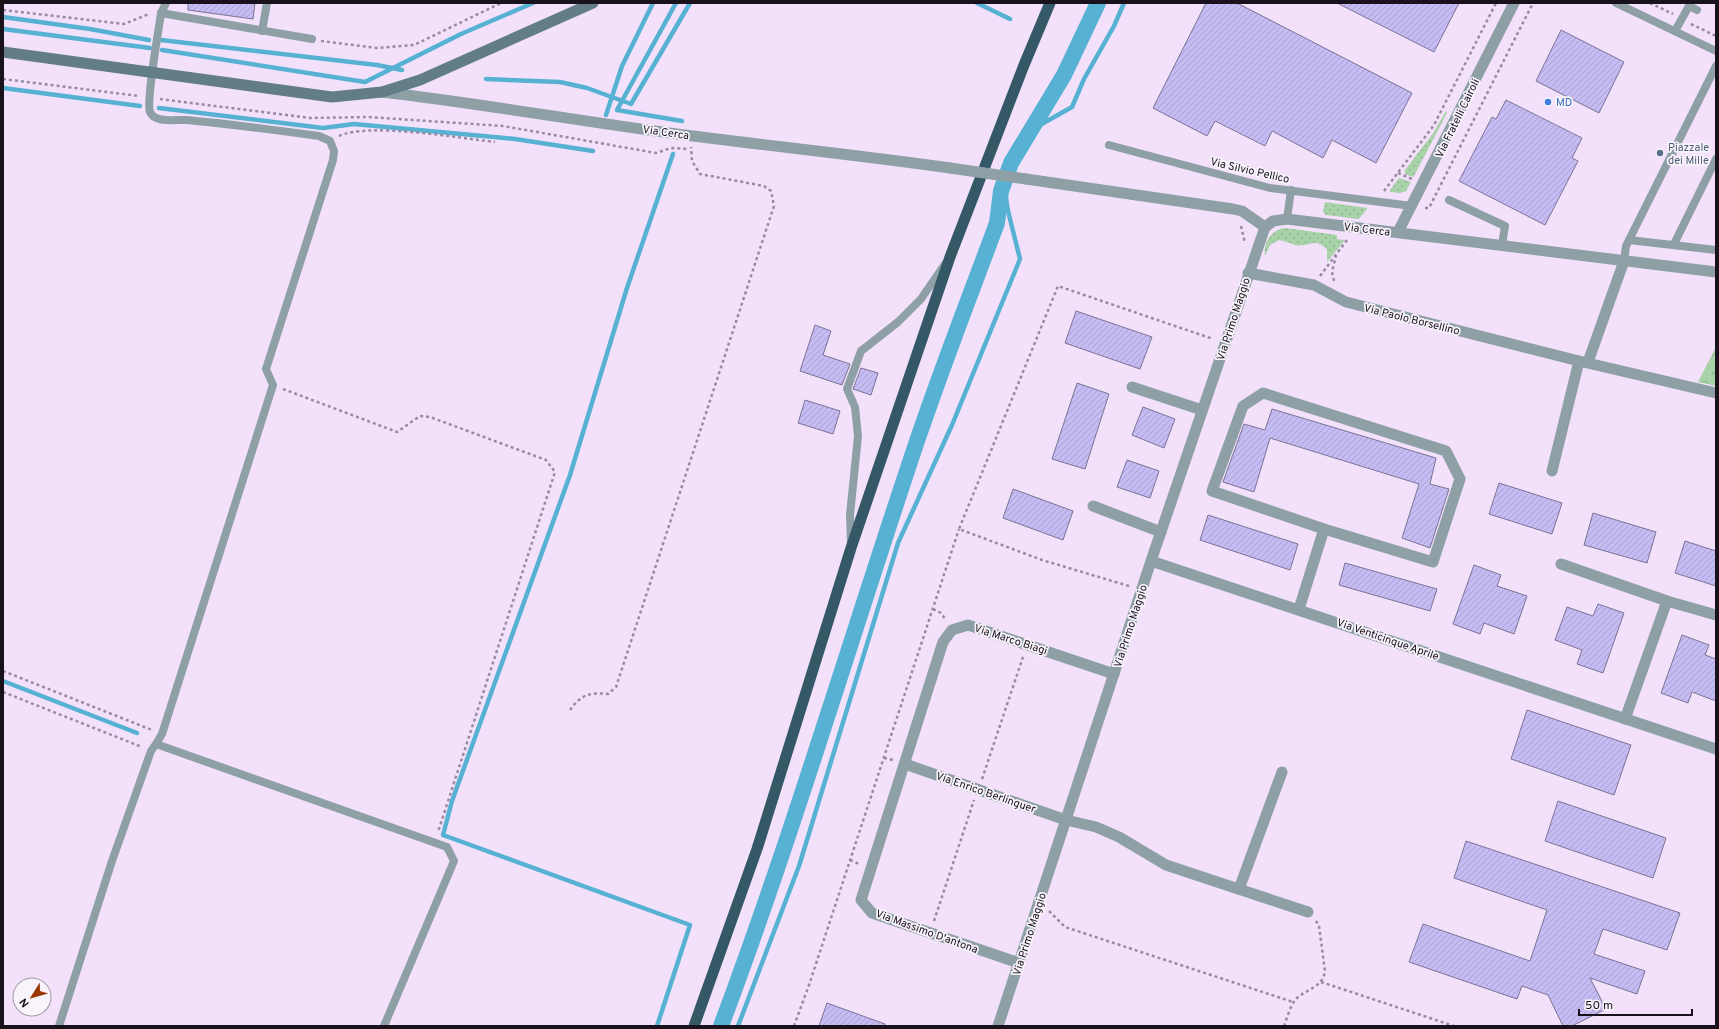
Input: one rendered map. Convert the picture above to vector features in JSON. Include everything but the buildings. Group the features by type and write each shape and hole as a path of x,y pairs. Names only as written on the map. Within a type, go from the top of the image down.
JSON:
{"highway":[{"path":"694,1026 757,849 851,548 950,257 1024,65 1050,3"}],"main road":[{"path":"3,52 153,71 332,97 382,92 420,80 593,3"}],"street":[{"name":"Via Fratelli Cairoli","path":"1398,232 1514,3"},
{"name":"Via Cerca","path":"382,92 448,100 692,136 825,151 950,168 1233,209 1242,211 1265,227 1273,221 1287,219 1716,272"},
{"name":"Via Primo Maggio","path":"998,1026 1151,561 1248,273 1265,227"},
{"path":"1552,471 1584,362 1624,261"},
{"name":"Via Paolo Borsellino","path":"1248,273 1314,284 1346,302 1584,362 1716,393"},
{"path":"1132,387 1202,410"},
{"path":"1263,393 1446,451 1460,479 1433,562 1324,529 1212,491 1243,406 1263,393"},
{"path":"1093,506 1161,532"},
{"path":"1299,609 1324,529"},
{"name":"Via Venticinque Aprile","path":"1151,561 1299,609 1716,750"},
{"path":"1561,564 1667,601 1716,615"},
{"path":"1625,719 1667,601"},
{"name":"Via Marco Biagi","path":"952,630 968,625 1114,674"},
{"path":"905,764 943,642 952,630"},
{"name":"Via Enrico Berlinguer","path":"905,764 1066,820 1096,827 1119,837 1166,865 1308,912"},
{"name":"Via Massimo D'antona","path":"905,764 861,900 872,913 1018,964"},
{"path":"1240,889 1282,772"}],"lane":[{"path":"59,1026 112,861 154,747 162,734 274,385 266,369 333,160 334,150 330,141 319,136 154,117 150,112 150,98 161,13 166,3"},
{"path":"262,31 267,3"},
{"path":"1616,3 1716,51"},
{"path":"1675,31 1689,6 1697,10"},
{"path":"161,13 312,39"},
{"path":"1624,261 1626,246 1716,66"},
{"name":"Via Silvio Pellico","path":"1109,145 1270,188 1412,206"},
{"path":"1674,244 1716,159"},
{"path":"1287,219 1291,190"},
{"path":"1449,200 1505,226 1502,246"},
{"path":"1629,240 1716,250"},
{"path":"851,548 850,515 858,436 855,408 848,389 850,382 861,351 898,322 921,299 950,257"},
{"path":"154,747 447,847 454,861 384,1026"}],"path":[{"path":"312,39 341,45 377,48 414,45 501,3"},
{"path":"1376,202 1434,125 1496,3"},
{"path":"1412,206 1429,208 1533,3"},
{"path":"3,10 124,24 144,15 161,13"},
{"path":"3,79 310,118 368,117 503,126 656,153 671,148 683,150 696,147"},
{"path":"330,141 348,132 381,130 494,142"},
{"path":"570,710 580,697 598,693 608,694 616,687 774,206 772,191 764,186 700,174 692,161 692,136"},
{"path":"1236,220 1241,225 1245,236 1243,250"},
{"path":"1314,284 1357,227"},
{"path":"1336,255 1332,272 1334,280 1346,302"},
{"path":"794,1026 809,985 959,529 1058,286 1225,343"},
{"path":"274,385 397,432 420,416 430,417 546,460 555,472 439,826 436,842"},
{"path":"959,529 1042,560 1142,589"},
{"path":"933,609 941,613 952,630"},
{"path":"3,671 162,734"},
{"path":"3,692 154,747"},
{"path":"1037,908 1052,912 1065,927 1294,1002"},
{"path":"1284,1026 1294,1002 1321,982 1326,971 1319,926 1308,912"},
{"path":"1321,982 1454,1026"}],"green space":[{"path":"1446,111 1447,113 1414,176 1405,174 1405,170 1434,132"},
{"path":"1399,178 1411,182 1406,191 1400,193 1390,192 1390,190"},
{"path":"1325,202 1367,209 1359,219 1326,215 1323,212"},
{"path":"1286,228 1337,235 1337,239 1345,240 1327,262 1327,250 1323,246 1315,243 1300,246 1279,240 1270,245 1265,256 1265,246 1270,237 1277,231"},
{"path":"1716,347 1716,386 1698,382"}],"waterway":[{"path":"162,50 365,82 461,34 533,3"},
{"path":"606,115 622,66 653,3"},
{"path":"676,3 617,110 682,121"},
{"path":"486,79 560,82 587,88 631,104 690,3"},
{"path":"977,3 1010,19"},
{"path":"721,1026 771,887 918,437 997,223 1001,191 1011,163 1064,75 1098,3"},
{"path":"738,1026 799,866 898,543 952,425 1020,259 1008,211 1005,192 1017,161 1040,125 1072,107 1084,79 1114,26 1124,3"},
{"path":"3,17 90,29 149,40"},
{"path":"3,29 150,48"},
{"path":"161,40 377,65 402,70"},
{"path":"3,88 140,106"},
{"path":"159,108 323,128 354,124 515,139 593,151"},
{"path":"657,1026 690,925 443,835 452,801 570,475 627,288 673,154"},
{"path":"3,681 137,733"}],"place":[{"name":"MD","path":"1548,102"},
{"name":"Piazzale dei Mille","path":"1660,153"}]}
